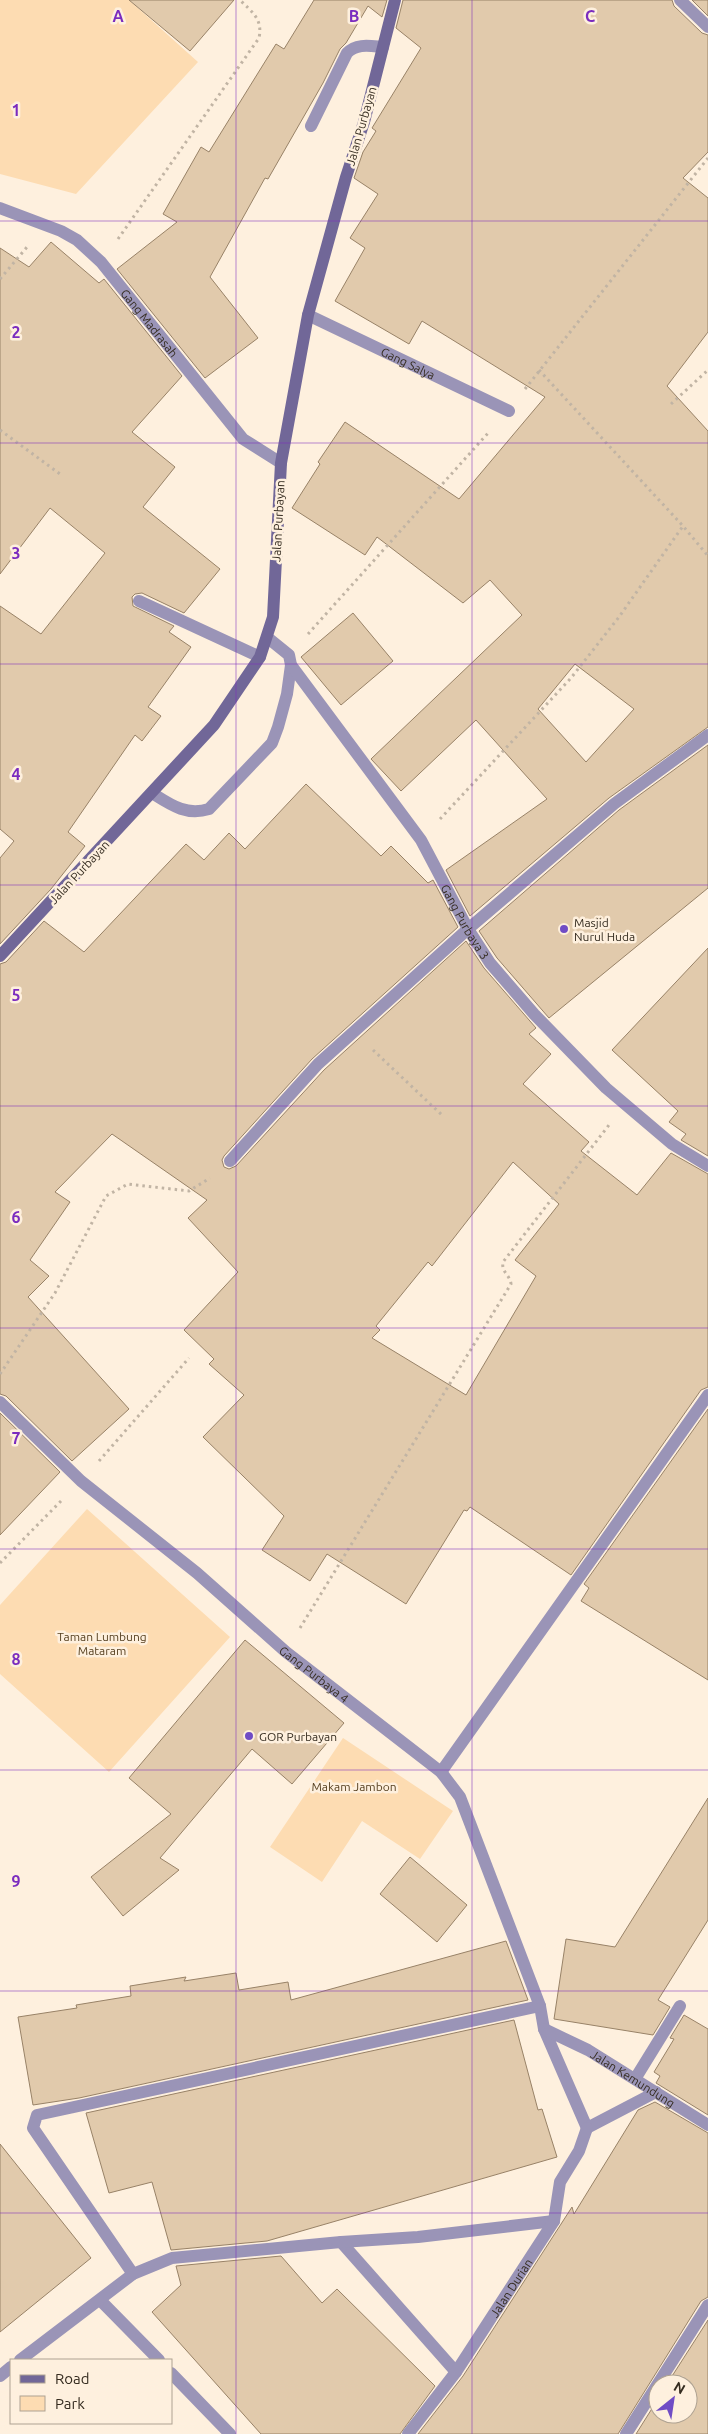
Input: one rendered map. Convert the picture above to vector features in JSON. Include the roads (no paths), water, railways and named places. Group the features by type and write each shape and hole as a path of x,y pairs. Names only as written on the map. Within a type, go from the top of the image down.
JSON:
{"street":[{"name":"Jalan Purbayan","path":"0,956 214,725 260,657 268,638 273,617 281,463 308,315 395,0"},
{"path":"680,0 708,27"},
{"path":"311,126 347,53 352,48 359,46 383,47"},
{"name":"Gang Madrasah","path":"0,208 45,224 76,240 102,262 243,438 281,463"},
{"name":"Gang Salya","path":"308,315 509,411"},
{"path":"139,601 260,657"},
{"name":"Gang Purbaya 3","path":"268,638 290,660 421,840 468,930 490,963 534,1014 606,1088 672,1144 708,1166"},
{"path":"152,793 186,811 198,813 209,810 272,743 287,694 290,660"},
{"path":"230,1161 318,1064 468,930 614,804 708,735"},
{"path":"441,1772 708,1395"},
{"name":"Gang Purbaya 4","path":"0,1402 81,1481 197,1573 286,1652 441,1772 460,1797 540,2006 544,2029 587,2128"},
{"path":"133,2274 33,2128 36,2115 540,2006"},
{"path":"635,2079 680,2006"},
{"name":"Jalan Kemundung","path":"544,2029 557,2034 635,2079 708,2125"},
{"path":"587,2128 656,2092"},
{"name":"Jalan Durian","path":"408,2434 456,2372 554,2221 560,2182 578,2151 587,2128"},
{"path":"21,2359 133,2274 172,2258 341,2242 418,2237 554,2221"},
{"path":"341,2242 456,2372"},
{"path":"100,2300 158,2359"},
{"path":"626,2434 708,2306"},
{"path":"172,2374 230,2434"}],"place":[{"name":"Masjid Nurul Huda","path":"564,929"},
{"name":"GOR Purbayan","path":"249,1736"}],"park label":[{"name":"Taman Lumbung Mataram","path":"102,1643"},
{"name":"Makam Jambon","path":"354,1786"}]}
